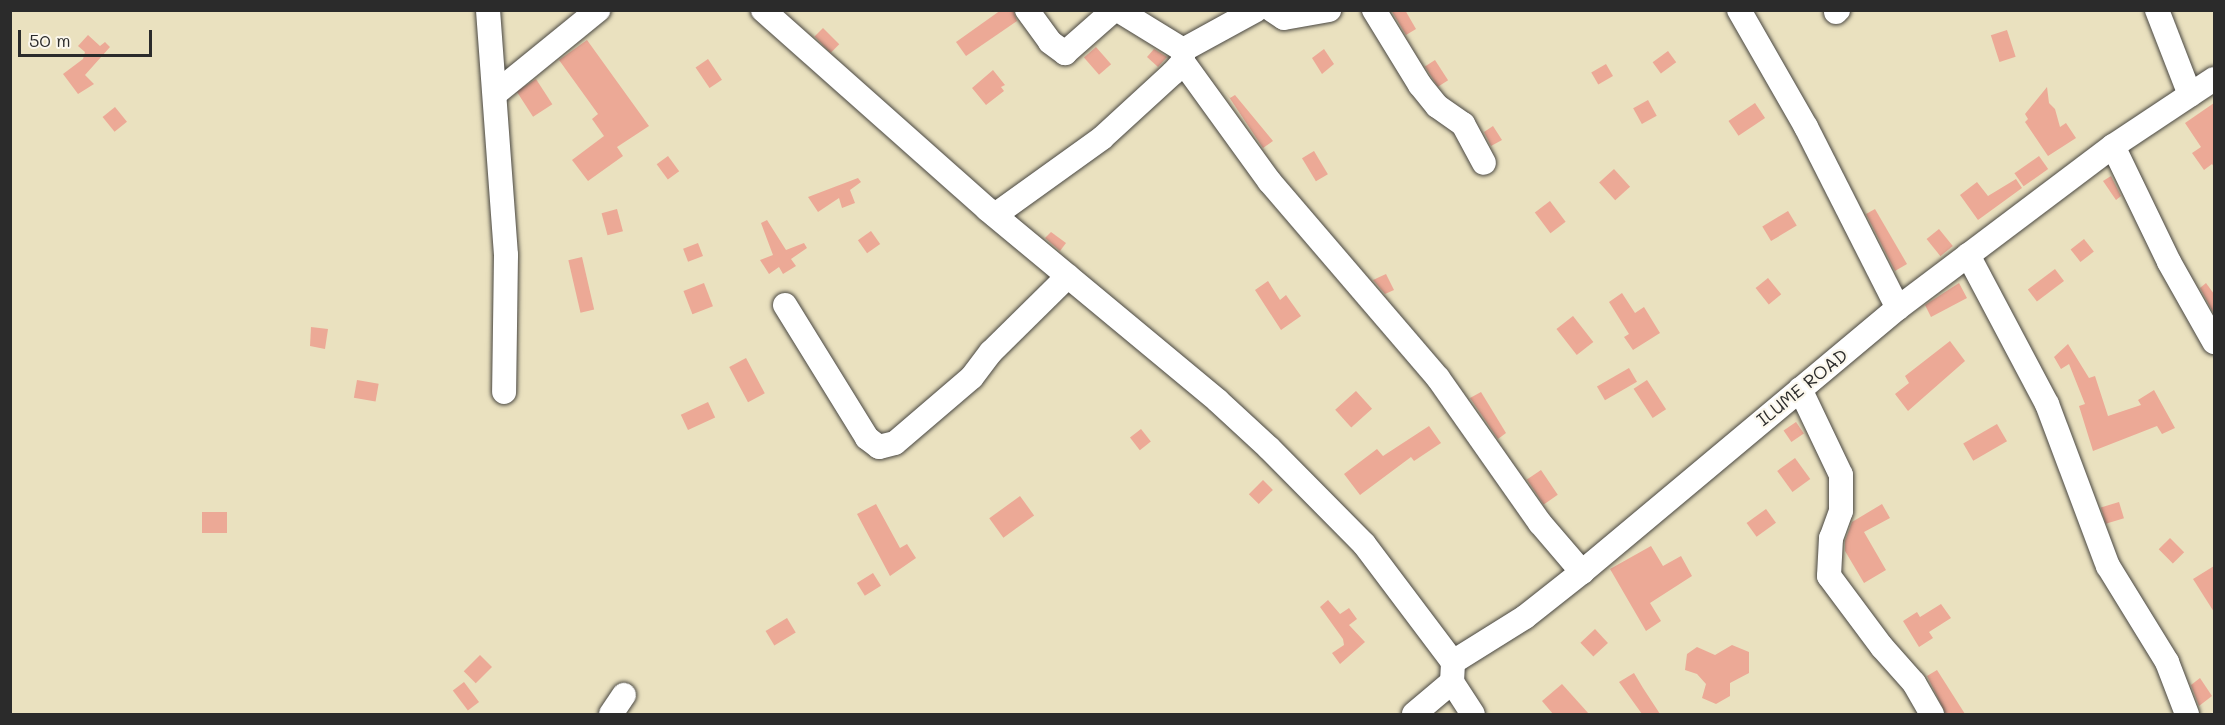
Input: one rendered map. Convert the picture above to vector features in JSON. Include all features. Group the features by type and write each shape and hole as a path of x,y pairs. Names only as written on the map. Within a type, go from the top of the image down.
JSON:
{"street":[{"path":"488,10 496,93 506,255 504,392"},
{"path":"496,93 598,10"},
{"path":"764,10 994,215 1218,401 1276,456 1364,544 1452,672 1473,714"},
{"path":"1027,10 1050,42 1065,53 1116,10 1183,56 1270,182 1438,378 1540,523 1582,572"},
{"path":"994,215 1102,138 1183,56 1256,10"},
{"path":"1272,10 1284,18 1329,10"},
{"path":"1374,10 1420,86 1437,106 1463,124 1485,163"},
{"path":"1738,10 1806,128 1899,308"},
{"path":"2157,10 2190,95"},
{"name":"ILUME ROAD","path":"1414,714 1452,672 1582,572 1899,308 2113,146 2214,79"},
{"path":"2113,146 2169,262 2214,342"},
{"path":"1968,255 2047,404 2108,566 2167,662 2187,714"},
{"path":"785,305 867,438 879,447 895,443 972,376 991,351 1068,276"},
{"path":"1800,389 1841,475 1841,511 1831,538 1829,576 1882,647 1914,683 1932,714"}],"building":[{"path":"1001,10 1013,10 1017,21 966,56 956,42"},
{"path":"1391,10 1405,10 1416,29 1406,35"},
{"path":"823,28 839,44 831,53 815,36"},
{"path":"2007,30 2016,57 1999,62 1991,35"},
{"path":"88,35 100,46 105,42 110,47 85,75 94,84 78,94 63,74 83,59 85,52 78,46"},
{"path":"587,40 649,126 617,147 623,156 588,181 572,160 604,136 592,119 598,114 559,60"},
{"path":"1096,47 1111,64 1099,75 1084,57"},
{"path":"1154,49 1167,57 1158,67 1147,57"},
{"path":"1324,49 1334,64 1322,74 1312,58"},
{"path":"1668,51 1676,62 1661,73 1653,62"},
{"path":"708,59 722,80 710,88 696,67"},
{"path":"1435,60 1448,80 1438,87 1425,67"},
{"path":"1606,64 1613,76 1598,85 1591,72"},
{"path":"993,70 1005,85 1001,87 1004,91 986,105 972,88"},
{"path":"536,79 552,104 533,117 517,92"},
{"path":"2047,87 2049,103 2055,109 2060,127 2066,123 2076,138 2048,156 2025,122 2028,119 2025,114"},
{"path":"1225,91 1230,98 1235,95 1273,141 1263,148"},
{"path":"1648,100 1657,116 1642,124 1633,108"},
{"path":"1755,103 1765,118 1739,136 1728,121"},
{"path":"2214,103 2214,167 2212,164 2204,170 2192,153 2201,147 2185,123"},
{"path":"115,107 127,122 115,132 103,117"},
{"path":"1493,126 1502,140 1491,146 1484,132"},
{"path":"1314,151 1328,174 1316,181 1302,158"},
{"path":"668,156 679,171 668,180 657,164"},
{"path":"2039,156 2048,169 2024,186 2014,173"},
{"path":"1614,169 1630,187 1615,200 1599,182"},
{"path":"2111,176 2121,196 2116,200 2103,181"},
{"path":"858,178 861,182 850,190 855,203 842,208 839,198 818,212 808,197"},
{"path":"2016,179 2022,188 1978,220 1960,195 1977,182 1988,196"},
{"path":"1550,201 1566,222 1550,233 1535,212"},
{"path":"617,209 623,231 607,235 602,213"},
{"path":"1875,209 1907,264 1895,271 1866,214"},
{"path":"1788,211 1797,226 1771,241 1762,226"},
{"path":"767,220 786,250 804,243 807,248 791,259 796,266 783,274 779,267 769,274 760,260 773,255 761,223"},
{"path":"1939,229 1953,246 1940,256 1927,239"},
{"path":"871,231 880,244 867,253 858,240"},
{"path":"1051,232 1066,243 1060,251 1045,238"},
{"path":"2084,239 2094,252 2080,262 2071,249"},
{"path":"698,243 703,256 688,262 683,249"},
{"path":"582,257 594,310 581,313 568,260"},
{"path":"2055,269 2064,281 2037,301 2028,289"},
{"path":"1386,274 1394,290 1385,294 1373,280"},
{"path":"1768,278 1781,294 1769,304 1756,288"},
{"path":"1268,281 1280,300 1286,295 1301,316 1281,330 1255,290"},
{"path":"704,283 713,306 692,314 683,291"},
{"path":"1959,283 1967,298 1931,317 1925,305"},
{"path":"2206,283 2214,294 2214,314 2200,288"},
{"path":"1622,293 1635,313 1644,307 1660,333 1633,350 1624,337 1629,334 1609,302"},
{"path":"1573,316 1593,342 1577,355 1556,329"},
{"path":"311,327 328,329 325,349 310,346"},
{"path":"1950,341 1965,361 1908,411 1895,394 1909,383 1905,376"},
{"path":"2068,344 2089,378 2095,376 2108,416 2141,405 2138,400 2154,390 2175,428 2162,434 2157,426 2093,451 2079,406 2085,404 2069,364 2061,369 2054,357"},
{"path":"746,358 765,393 748,402 729,367"},
{"path":"1629,368 1637,382 1605,400 1597,386"},
{"path":"357,380 379,384 376,402 354,398"},
{"path":"1647,380 1666,409 1653,418 1634,389"},
{"path":"1356,391 1372,409 1351,428 1335,410"},
{"path":"1481,392 1506,433 1498,439 1470,398"},
{"path":"708,402 715,417 688,430 681,415"},
{"path":"1796,422 1804,434 1791,442 1784,430"},
{"path":"1997,424 2007,441 1973,461 1963,444"},
{"path":"1429,426 1441,443 1414,461 1411,457 1360,495 1344,474 1377,449 1383,456"},
{"path":"1141,429 1151,442 1140,450 1130,438"},
{"path":"1795,458 1810,479 1792,492 1777,471"},
{"path":"1541,470 1558,495 1544,504 1527,480"},
{"path":"1263,480 1273,490 1259,504 1249,494"},
{"path":"1020,496 1034,515 1003,538 989,518"},
{"path":"2119,502 2124,518 2106,524 2101,508"},
{"path":"876,504 900,548 907,544 916,558 890,576 857,514"},
{"path":"1882,504 1890,518 1864,532 1886,570 1864,583 1845,551 1845,541 1852,522"},
{"path":"1766,509 1776,523 1757,537 1747,523"},
{"path":"202,512 227,512 227,533 202,533"},
{"path":"2170,538 2184,552 2173,563 2159,549"},
{"path":"1651,546 1663,566 1681,556 1692,576 1650,603 1661,621 1646,631 1610,569"},
{"path":"2214,566 2214,612 2193,579"},
{"path":"873,573 881,586 865,596 857,583"},
{"path":"1328,600 1340,614 1349,608 1357,619 1349,625 1365,642 1340,664 1332,653 1344,645 1343,639 1320,607"},
{"path":"1941,604 1951,618 1929,632 1933,638 1919,647 1903,621 1917,612 1920,617"},
{"path":"787,618 796,633 774,645 766,631"},
{"path":"1595,629 1608,643 1593,657 1580,643"},
{"path":"1732,645 1749,652 1749,673 1730,683 1730,696 1716,704 1702,698 1706,684 1697,674 1685,670 1687,654 1697,647 1715,655"},
{"path":"480,655 492,667 476,683 464,671"},
{"path":"1937,670 1965,714 1946,714 1927,676"},
{"path":"1634,673 1660,714 1642,714 1619,682"},
{"path":"2200,678 2212,696 2199,706 2191,685"},
{"path":"464,682 479,702 468,710 453,690"},
{"path":"1562,684 1589,714 1553,714 1542,701"}]}
